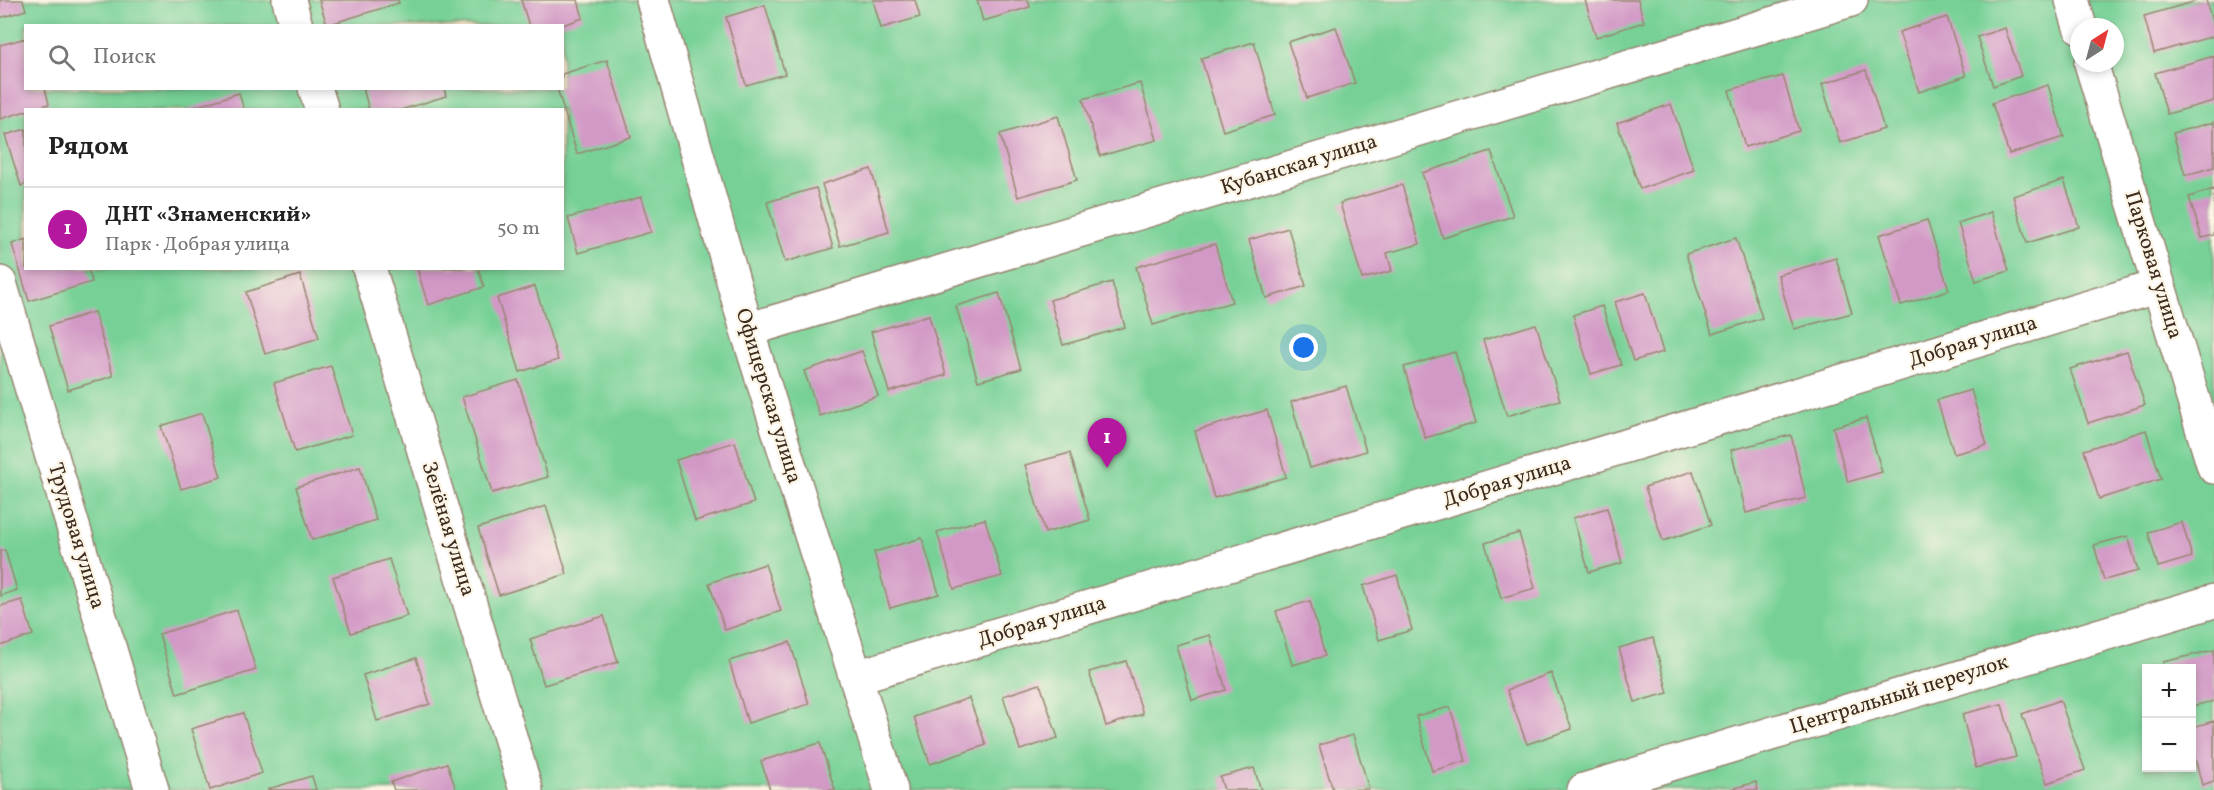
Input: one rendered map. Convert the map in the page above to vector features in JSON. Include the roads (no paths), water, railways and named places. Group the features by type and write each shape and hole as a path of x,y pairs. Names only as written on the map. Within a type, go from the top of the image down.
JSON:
{"street":[{"path":"289,0 295,24"},
{"name":"Офицерская улица","path":"653,0 747,330 891,790"},
{"name":"Кубанская улица","path":"747,330 1851,0"},
{"path":"2072,0 2077,18"},
{"name":"Парковая улица","path":"2094,72 2214,467"},
{"path":"316,90 321,108"},
{"name":"Зелёная улица","path":"370,270 526,790"},
{"name":"Трудовая улица","path":"0,283 152,790"},
{"name":"Добрая улица","path":"856,677 2159,286"},
{"name":"Центральный переулок","path":"1584,790 2214,600"}],"place":[{"name":"ДНТ «Знаменский»","path":"1107,468"}]}
